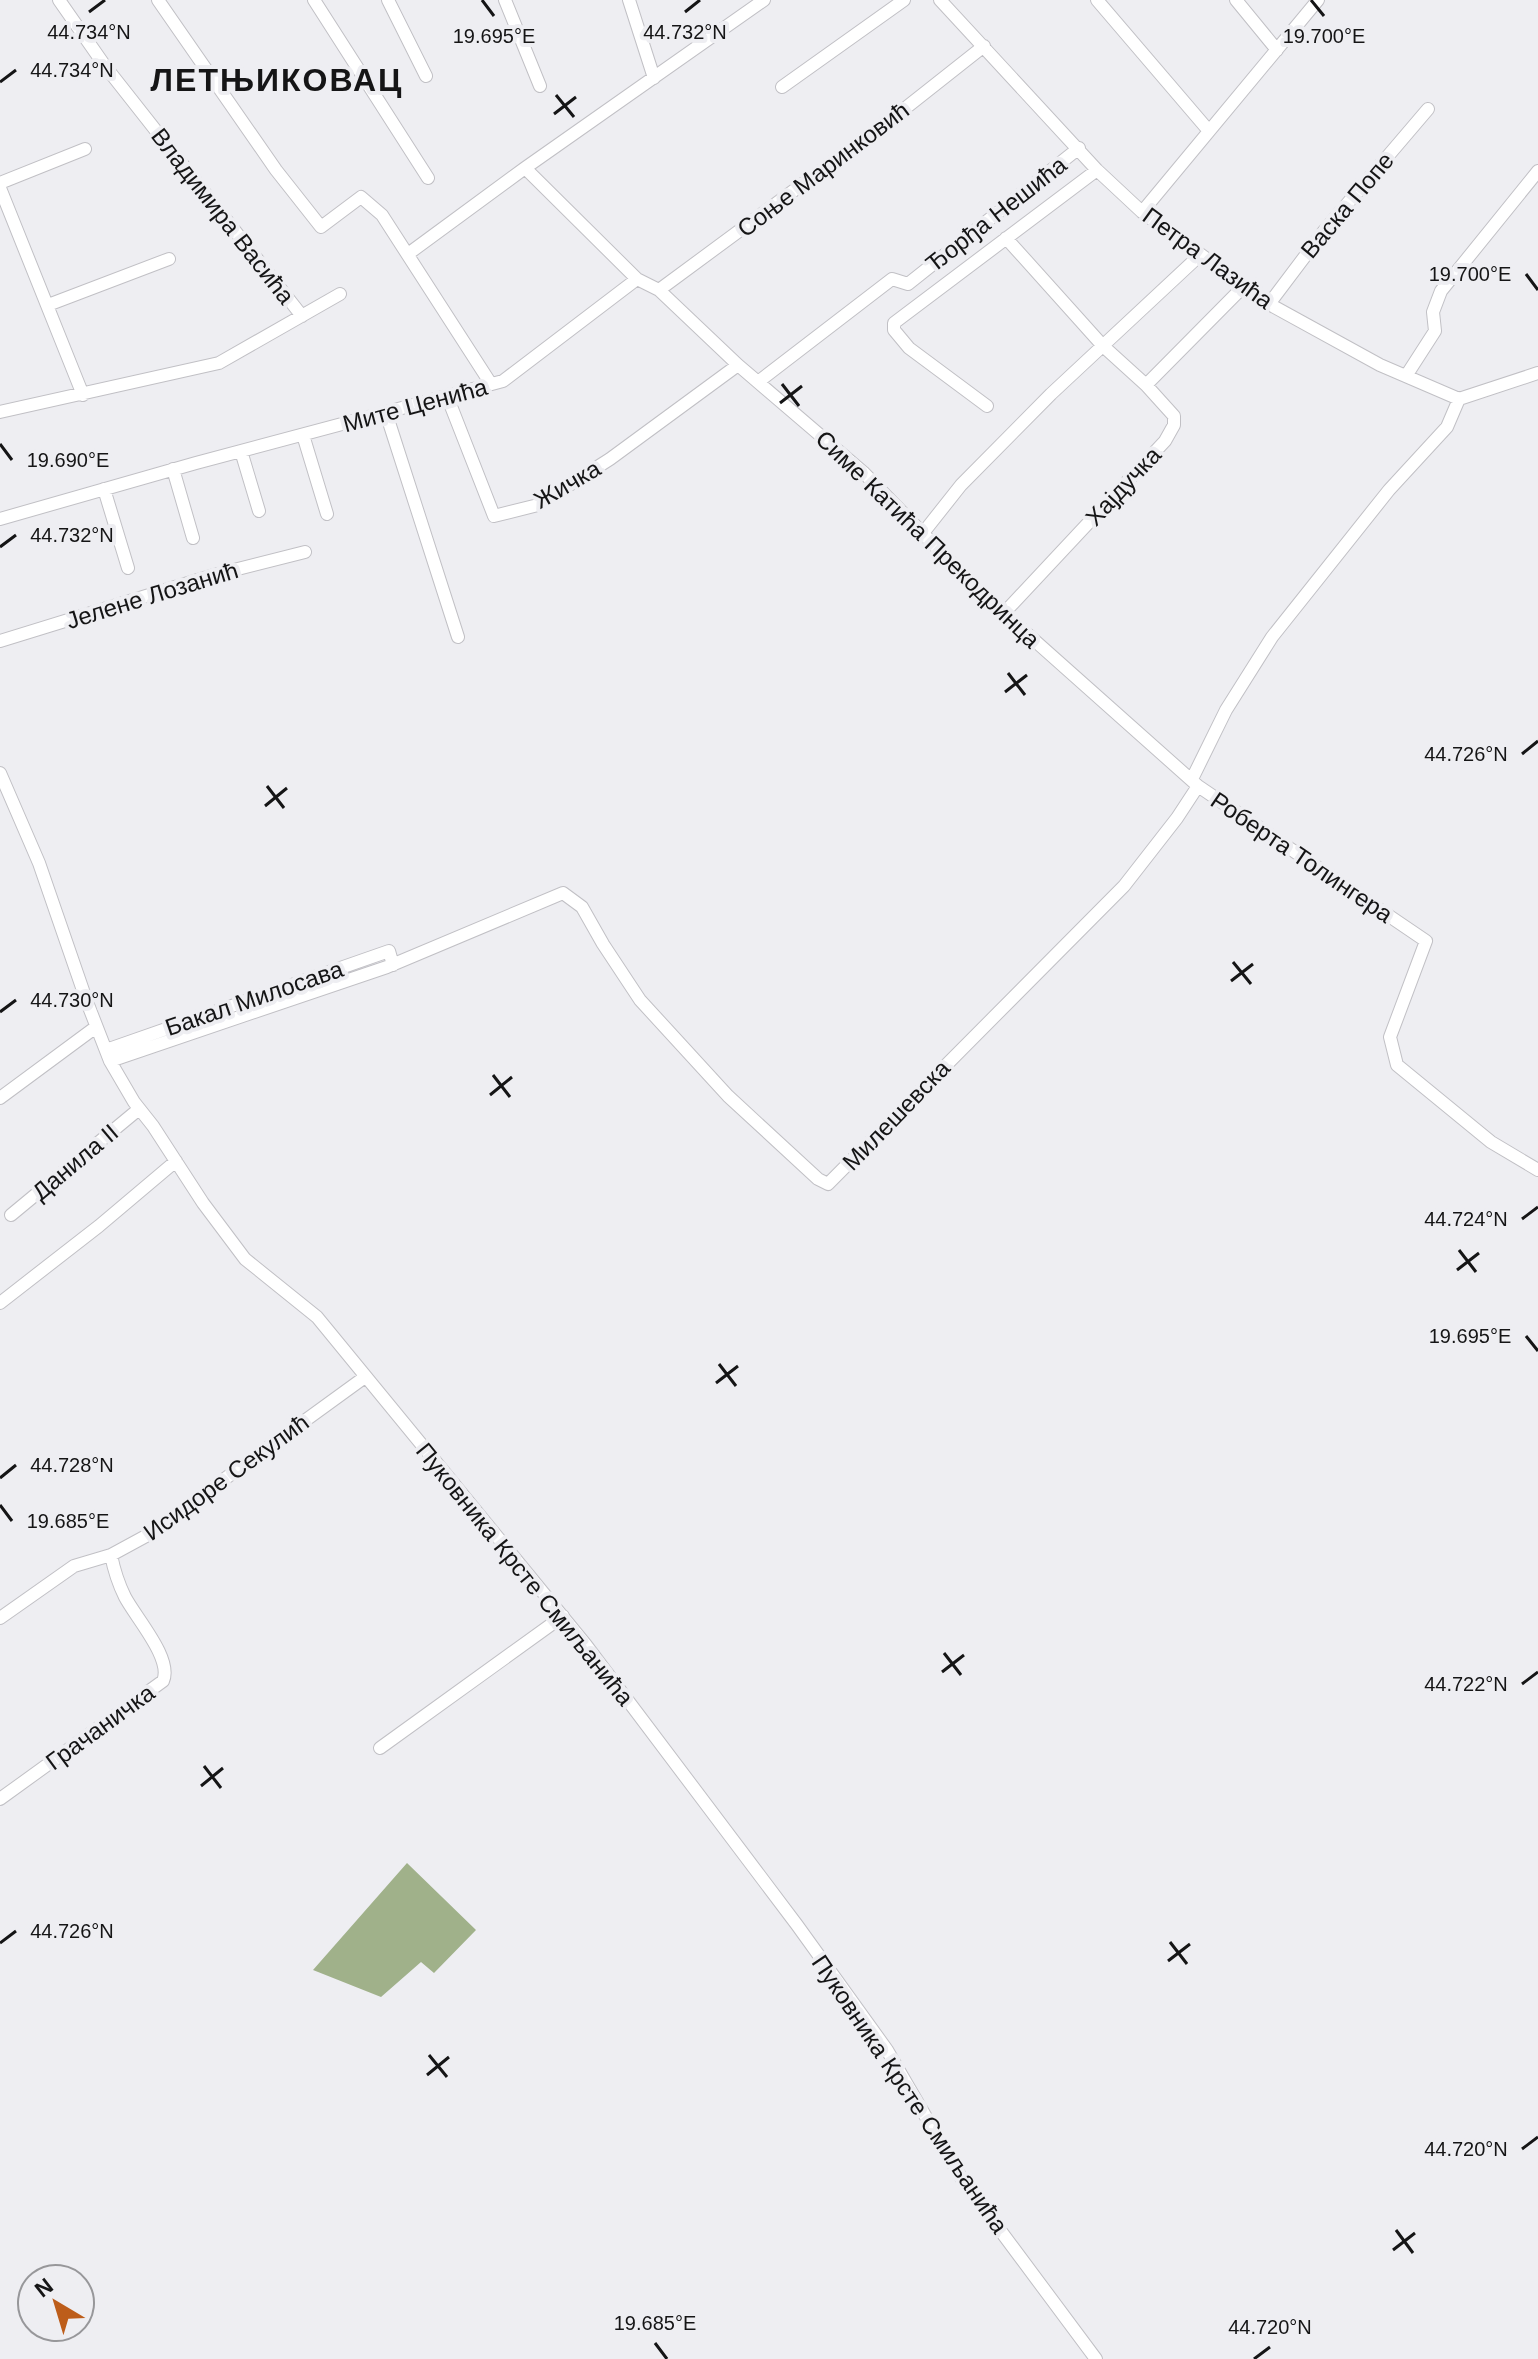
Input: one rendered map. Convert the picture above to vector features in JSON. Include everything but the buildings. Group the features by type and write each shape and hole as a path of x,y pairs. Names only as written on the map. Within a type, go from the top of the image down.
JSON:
{"street":[{"name":"Владимира Васића","path":"59,0 105,66 302,316"},
{"path":"158,0 276,170 321,227 361,197 382,215 491,384"},
{"path":"314,0 428,178"},
{"path":"388,0 426,76"},
{"path":"505,0 540,86"},
{"path":"629,0 654,78"},
{"path":"408,254 764,0"},
{"path":"782,87 904,0"},
{"name":"Петра Лазића","path":"940,0 1097,170 1142,212 1199,256 1269,304 1380,365 1459,399"},
{"path":"1097,0 1209,131"},
{"path":"1236,0 1277,50"},
{"path":"1142,212 1318,0"},
{"name":"Соње Маринковић","path":"659,290 903,110 984,46"},
{"name":"Васка Попе","path":"1269,304 1324,231 1428,109"},
{"name":"Ђорђа Нешића","path":"758,382 892,279 908,284 1079,148"},
{"path":"83,395 0,185 85,149"},
{"name":"Симе Катића Прекодринца","path":"525,168 637,279 659,290 738,365 863,472 1004,613 1195,783"},
{"path":"987,406 909,348 894,330 894,323 1097,170"},
{"path":"1406,376 1435,331 1433,312 1441,291 1538,171"},
{"path":"1006,238 1103,346 1146,385 1244,286"},
{"path":"923,533 961,485 1199,256"},
{"path":"48,305 169,259"},
{"name":"Мите Ценића","path":"0,519 173,469 503,381 637,279"},
{"path":"0,412 219,363 340,294"},
{"name":"Жичка","path":"447,396 494,516 538,505 610,459 738,365"},
{"path":"1459,399 1538,373"},
{"name":"Хајдучка","path":"1004,613 1171,431 1174,416 1146,385"},
{"name":"Роберта Толингера","path":"1459,399 1447,427 1389,490 1272,637 1226,710 1195,783 1426,941 1390,1037 1397,1065 1491,1142 1538,1170"},
{"path":"386,413 458,637"},
{"path":"303,435 327,514"},
{"path":"241,451 259,511"},
{"path":"173,469 193,538"},
{"path":"104,489 128,568"},
{"name":"Јелене Лозанић","path":"0,641 214,575 305,552"},
{"name":"Пуковника Крсте Смиљанића","path":"0,773 39,863 96,1027 139,1109 245,1259 317,1317 563,1616 887,2050 962,2179 1096,2359"},
{"name":"Милешевска","path":"563,893 582,907 640,1000 728,1096 818,1179 828,1184 1124,886 1177,818 1195,783"},
{"name":"Бакал Милосава","path":"108,1055 389,951 393,965 563,893"},
{"path":"0,1098 96,1027"},
{"name":"Данила II","path":"11,1215 139,1109"},
{"path":"0,1303 176,1161"},
{"name":"Исидоре Секулић","path":"0,1618 74,1566 111,1555 146,1536 365,1377"},
{"name":"Грачаничка","path":"0,1799 163,1681 167,1673 164,1660 115,1575 111,1555"},
{"path":"380,1748 563,1616"}],"green space":[{"path":"407,1863 476,1930 434,1973 421,1962 381,1997 313,1970"}],"district":[{"name":"ЛЕТЊИКОВАЦ","path":"277,80"}]}
